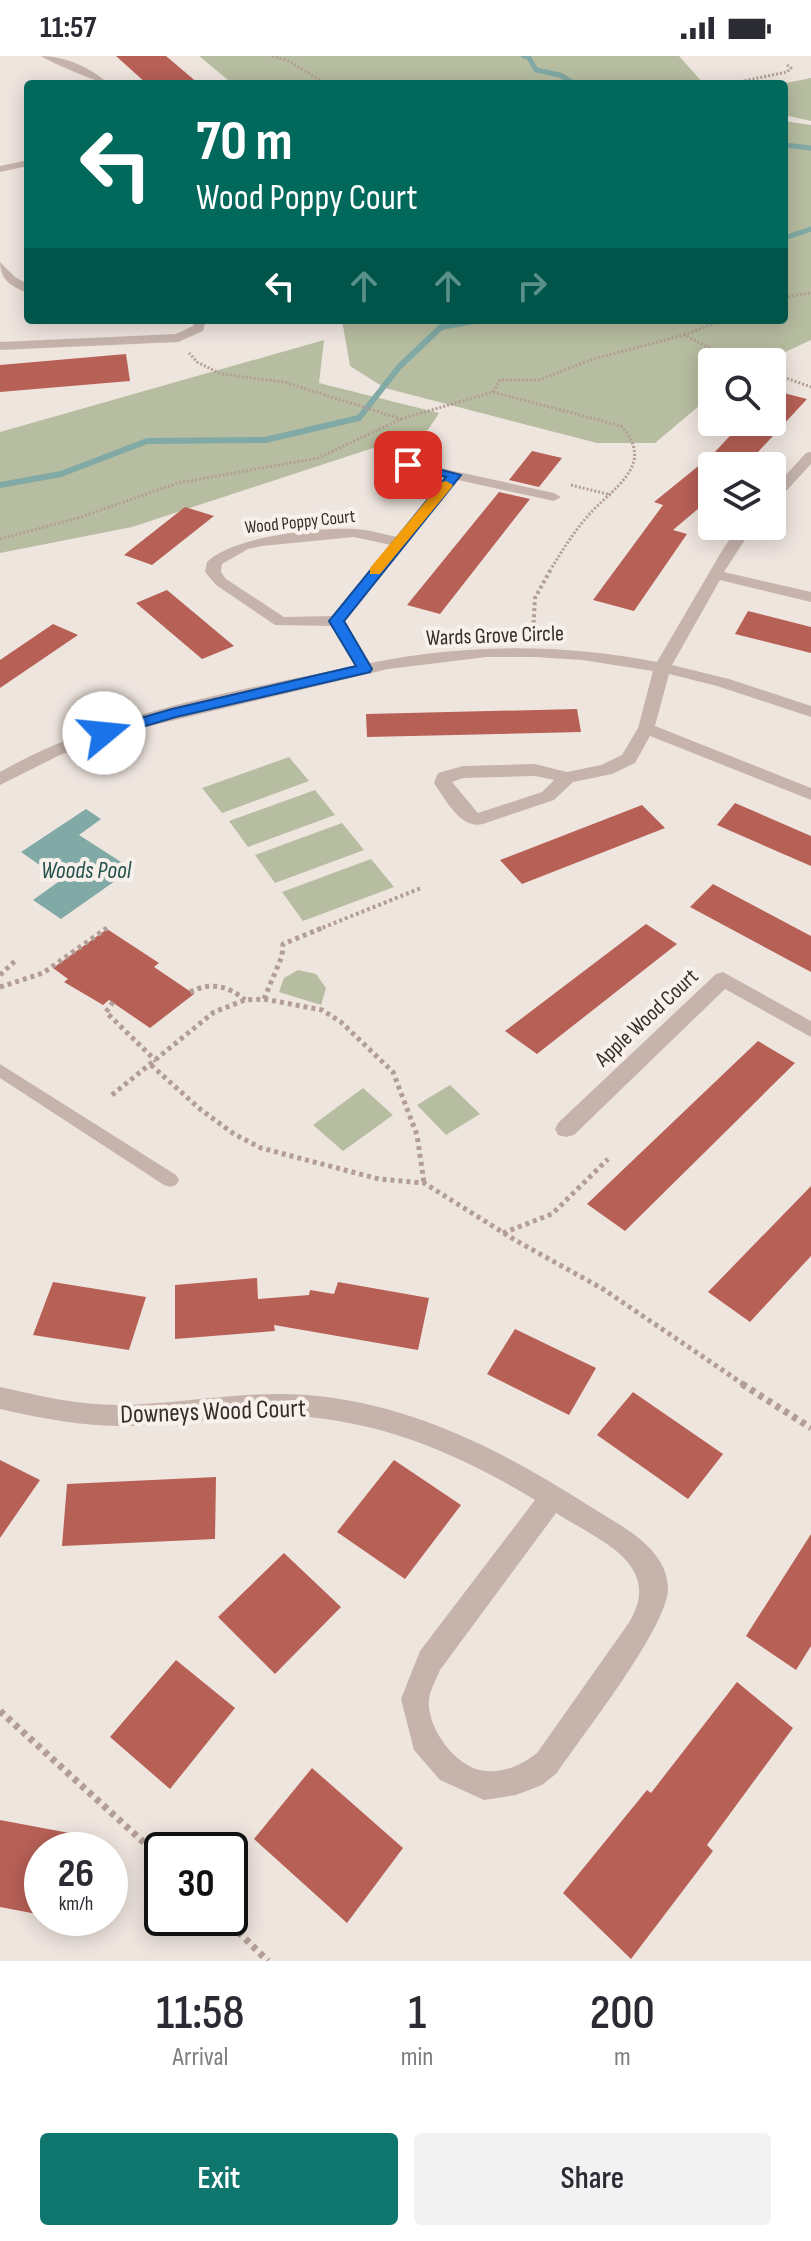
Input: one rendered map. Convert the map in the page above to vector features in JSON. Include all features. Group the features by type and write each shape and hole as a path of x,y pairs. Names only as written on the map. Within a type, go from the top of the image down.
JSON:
{"street":[{"path":"46,56 82,69 98,80"},
{"path":"1,171 24,164"},
{"path":"0,266 11,280 24,287"},
{"path":"0,346 178,338 199,328 200,324"},
{"path":"786,483 811,456"},
{"path":"408,465 554,497"},
{"path":"365,669 337,621 455,475"},
{"name":"Wood Poppy Court","path":"337,621 281,622 221,582 213,572 215,562 243,546 262,542 354,533 398,542"},
{"path":"567,778 548,796 477,820 470,817 443,783 444,777 463,772 535,770 567,778 606,770 629,759 646,728 662,668 737,540"},
{"path":"717,575 811,597"},
{"name":"Wards Grove Circle","path":"0,779 78,741 130,725 365,669 445,655 526,653 625,660 780,700 811,712"},
{"path":"646,728 811,794"},
{"name":"Apple Wood Court","path":"566,1129 723,979 811,1030"},
{"name":"Downeys Wood Court","path":"0,1398 56,1411 95,1415 154,1415 260,1405 353,1413 403,1424 459,1444 502,1465 553,1496 627,1545 647,1564 654,1579 653,1601 639,1630 547,1763 532,1775 516,1781 484,1786 450,1770 431,1751 424,1740 415,1699 430,1661 553,1496"}],"lane":[{"path":"0,1070 170,1180"}],"path":[{"path":"272,56 289,61 319,80"},
{"path":"748,80 787,72 791,68 787,65"},
{"path":"788,296 811,293"},
{"path":"493,392 500,380 539,380 593,359 684,335 712,324"},
{"path":"684,335 710,348"},
{"path":"178,338 197,362 221,374 269,379 401,419"},
{"path":"786,378 811,387"},
{"path":"0,539 78,518 178,483 318,458 401,419 493,392 621,426 633,439 635,452 630,473 589,514 563,548 535,598 533,636"},
{"path":"563,483 611,495"},
{"path":"264,999 282,956 283,944 421,888"},
{"path":"0,987 43,973 107,928"},
{"path":"0,975 15,961"},
{"path":"190,992 210,983 221,985 245,1000"},
{"path":"112,1095 214,1012 245,1000 264,999 322,1010 341,1022 380,1056 393,1072 417,1135 424,1183"},
{"path":"113,1002 106,1012 153,1063 166,1082 234,1134 261,1148 379,1179 424,1183 503,1233 603,1289 811,1428"},
{"path":"503,1233 552,1214 608,1159"},
{"path":"0,1711 144,1843"},
{"path":"242,1936 268,1961"}],"green space":[{"path":"199,56 679,56 700,80 228,80"},
{"path":"811,78 811,121 788,116 788,83"},
{"path":"788,122 811,125 811,340 786,352 786,348 698,348 698,407 655,443 597,443 385,388 350,366 343,324 788,324"},
{"path":"324,340 319,383 439,413 428,430 132,527 0,553 0,432"},
{"path":"289,757 309,781 222,813 202,788"},
{"path":"315,790 335,815 248,847 229,821"},
{"path":"342,823 364,850 275,883 255,855"},
{"path":"371,859 394,887 303,921 282,892"},
{"path":"298,970 316,974 326,988 321,1005 279,992 284,978"},
{"path":"450,1085 480,1114 446,1135 417,1105"},
{"path":"363,1088 393,1115 343,1151 313,1125"}],"water":[{"name":"Woods Pool","path":"86,809 101,819 79,835 132,869 61,919 33,900 61,880 21,852"}],"building":[{"path":"116,56 166,56 194,80 143,80"},
{"path":"126,354 130,381 0,392 0,365"},
{"path":"786,394 807,399 786,422"},
{"path":"730,436 773,436 758,452 715,452"},
{"path":"532,451 562,458 539,487 509,480"},
{"path":"698,466 698,509 673,530 687,534 634,611 593,600 663,505 654,502"},
{"path":"499,492 530,499 440,614 407,605"},
{"path":"185,507 214,516 152,565 124,555"},
{"path":"167,590 234,646 202,659 136,603"},
{"path":"748,611 811,627 811,653 735,634"},
{"path":"53,624 78,635 0,688 0,660"},
{"path":"577,709 581,732 367,737 366,714"},
{"path":"735,803 811,836 811,866 717,825"},
{"path":"642,805 665,828 522,884 500,860"},
{"path":"713,884 811,936 811,972 690,907"},
{"path":"646,924 677,944 537,1054 505,1031"},
{"path":"107,929 159,963 154,967 194,994 150,1028 109,1000 103,1005 64,982 68,979 53,968"},
{"path":"758,1041 795,1063 625,1231 587,1204"},
{"path":"811,1186 811,1256 750,1322 708,1292"},
{"path":"257,1278 258,1299 309,1295 310,1290 334,1294 338,1282 429,1298 418,1350 274,1325 275,1331 175,1339 175,1285"},
{"path":"53,1282 146,1297 129,1350 33,1335"},
{"path":"515,1329 596,1368 569,1415 487,1374"},
{"path":"633,1392 723,1454 688,1499 597,1435"},
{"path":"0,1460 40,1480 0,1538"},
{"path":"394,1460 461,1505 405,1579 337,1532"},
{"path":"216,1477 215,1539 62,1546 67,1484"},
{"path":"811,1534 811,1646 796,1670 746,1636"},
{"path":"284,1553 341,1607 275,1674 218,1617"},
{"path":"176,1660 235,1708 170,1789 110,1737"},
{"path":"737,1682 793,1728 707,1845 713,1851 631,1959 563,1893 647,1790 651,1793"},
{"path":"312,1768 403,1848 347,1923 254,1839"},
{"path":"0,1820 64,1832 24,1832 24,1912 0,1907"}],"waterway":[{"path":"524,56 529,58 536,70 568,80"},
{"path":"788,145 811,148"},
{"path":"788,237 811,229"},
{"path":"0,485 61,474 147,441 265,440 359,418 399,367 441,327 457,324"}],"slow traffic":[{"path":"375,571 446,485"}],"route":[{"path":"104,733 172,713 365,669 337,621 455,475 408,465"}]}
